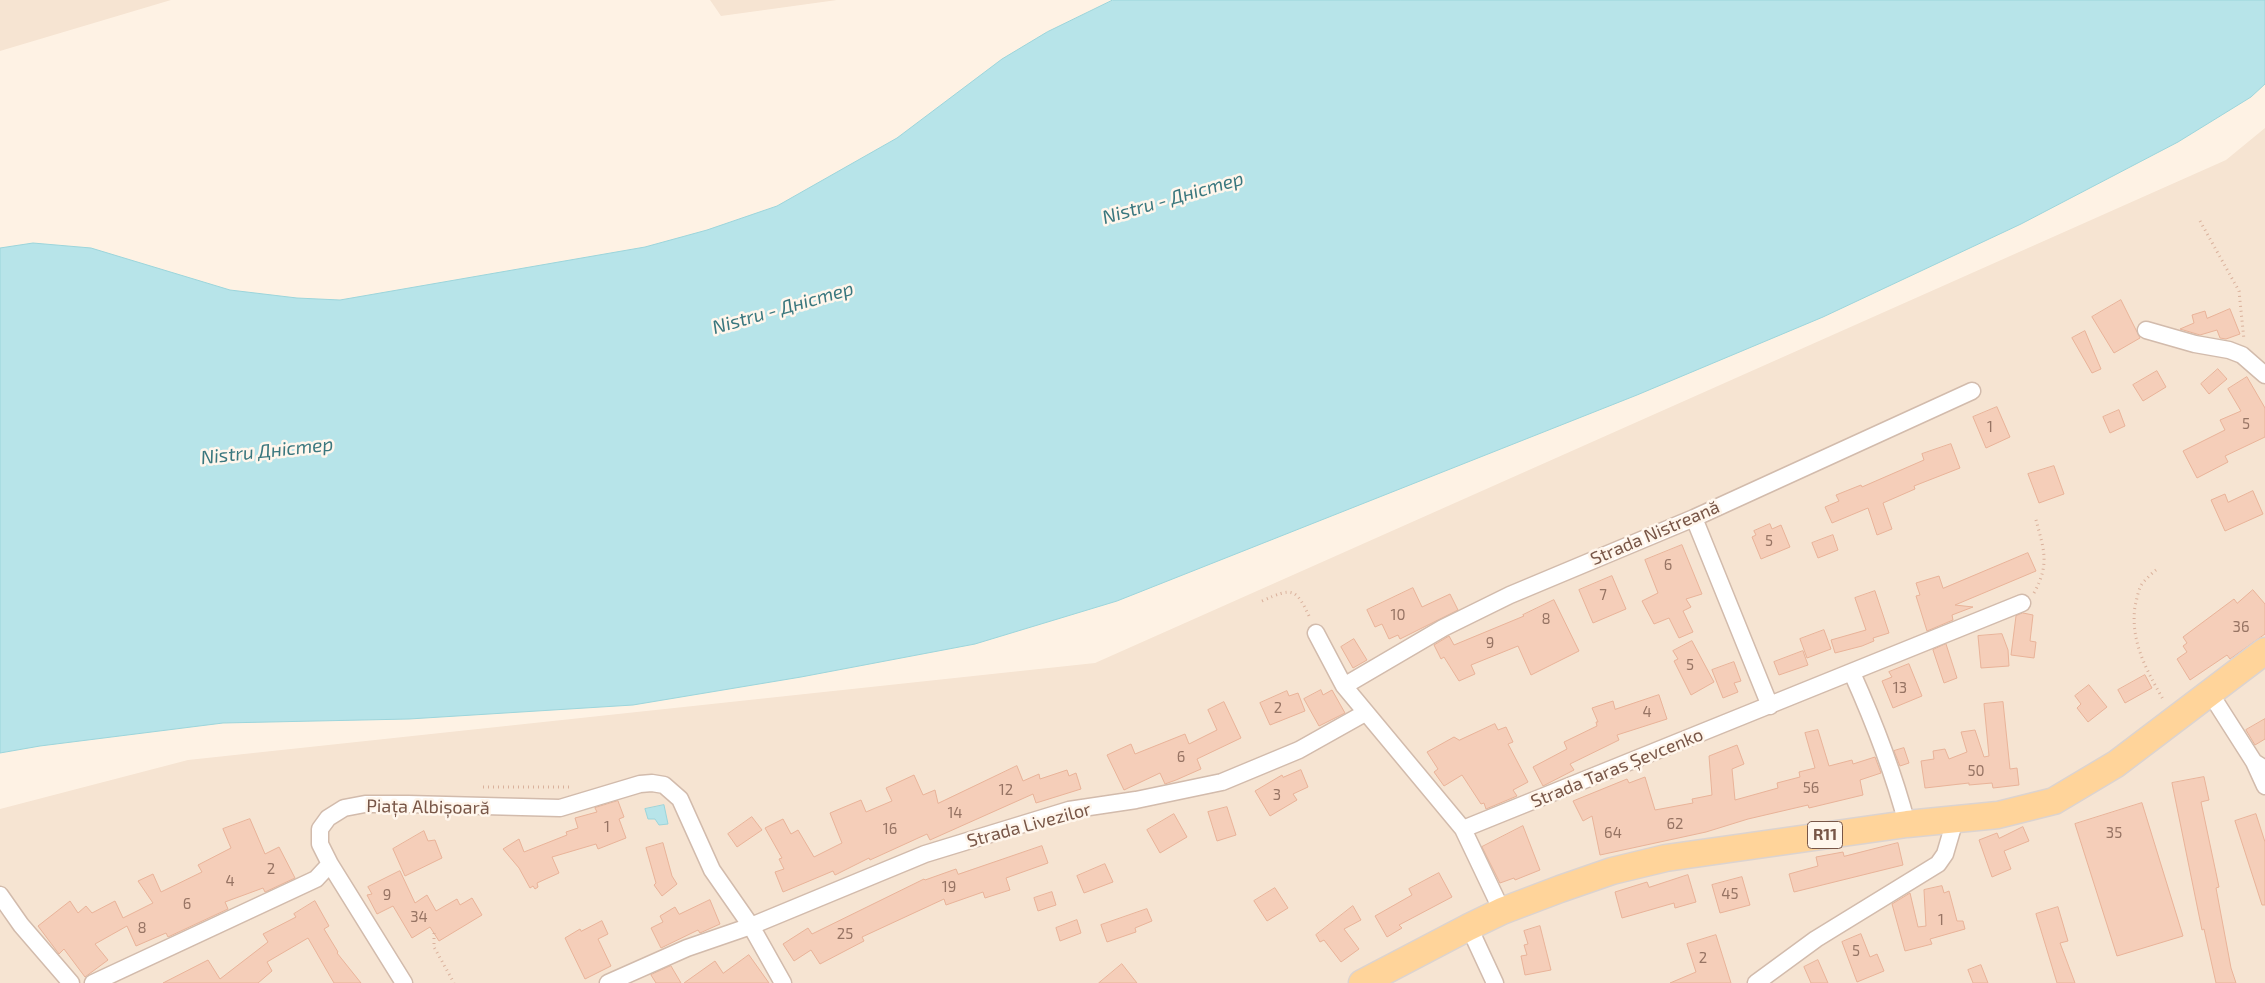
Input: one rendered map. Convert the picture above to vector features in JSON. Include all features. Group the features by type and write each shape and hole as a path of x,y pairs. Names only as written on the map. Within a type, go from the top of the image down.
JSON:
{"main road":[{"name":"R11","path":"1362,983 1502,911 1560,888 1612,871 1666,858 1907,824 1998,815 2054,801 2116,764 2265,651"}],"street":[{"path":"2146,330 2195,344 2229,350 2242,355 2265,375"},
{"name":"Strada Nistreană","path":"1344,686 1444,628 1481,609 1694,518 1972,391"},
{"path":"1694,518 1770,706"},
{"name":"Strada Taras Șevcenko","path":"1463,829 2022,603"},
{"path":"1316,633 1344,686 1463,829 1502,911"},
{"path":"1852,673 1880,737 1897,786 1907,824"},
{"path":"2210,693 2260,766 2265,786"},
{"name":"Strada Livezilor","path":"608,983 687,948 751,926 925,854 1069,810 1136,800 1222,782 1299,750 1365,713"},
{"name":"Piața Albișoară","path":"330,864 320,844 320,829 328,818 344,808 365,804 560,808 640,784 652,783 664,785 680,798 712,870 751,926"},
{"path":"1756,983 1816,939 1938,864 1946,854 1955,820"},
{"path":"93,983 316,879 330,864 404,983"},
{"path":"0,895 22,925 71,983"},
{"path":"751,926 783,983"},
{"path":"1468,927 1495,983"}],"path":[{"path":"2200,221 2239,291 2244,336 2242,355"},
{"path":"2022,603 2031,598 2040,583 2045,567 2045,556 2035,516"},
{"path":"2156,570 2142,584 2138,594 2133,625 2136,643 2143,663 2175,720"},
{"path":"1262,601 1282,592 1296,594 1301,598 1316,633"},
{"path":"434,933 434,947 454,983"}],"shaded area":[{"path":"0,0 171,0 0,51"},
{"path":"710,0 837,0 721,16"},
{"path":"2265,128 2265,983 0,983 0,809 188,760 1095,663 2226,160"}],"water":[{"path":"1113,0 2265,0 2265,84 2251,97 2178,142 2021,224 1823,317 1637,395 1117,601 975,644 801,677 633,705 409,719 223,723 40,746 0,753 0,248 33,243 91,248 230,290 297,298 340,300 645,247 707,230 777,206 897,138 1002,59 1047,32"},
{"path":"664,805 668,824 659,825 655,819 648,819 645,809"}],"building":[{"path":"2121,300 2140,338 2114,353 2092,317"},
{"path":"2230,309 2240,334 2226,339 2220,338 2217,330 2200,335 2180,329 2194,323 2192,315 2205,311 2207,318"},
{"path":"2085,331 2101,369 2092,373 2072,338"},
{"path":"2218,369 2227,379 2209,394 2201,384"},
{"path":"2157,371 2166,387 2143,401 2133,385"},
{"path":"2247,377 2265,408 2265,437 2225,456 2228,462 2197,478 2183,451 2225,430 2220,420 2241,411 2228,389"},
{"path":"1997,407 2010,437 1986,448 1973,417"},
{"path":"2119,410 2125,426 2110,433 2103,417"},
{"path":"1951,444 1960,468 1914,486 1915,489 1883,503 1892,529 1877,535 1868,508 1832,523 1825,507 1839,501 1836,495 1861,485 1862,487 1924,460 1922,454"},
{"path":"2054,466 2064,494 2039,503 2028,474"},
{"path":"2253,491 2263,514 2225,531 2211,500 2225,494 2228,502"},
{"path":"1770,524 1772,529 1781,525 1790,547 1761,559 1752,537 1756,535 1754,531"},
{"path":"1833,535 1838,550 1818,558 1812,543"},
{"path":"1682,545 1702,594 1686,599 1691,607 1683,611 1693,632 1679,638 1669,618 1654,624 1642,601 1658,593 1645,560"},
{"path":"2028,553 2036,571 1955,605 1973,607 1952,615 1953,620 1927,631 1916,596 1920,595 1916,583 1939,576 1943,588"},
{"path":"1612,576 1626,609 1593,623 1579,590"},
{"path":"1413,588 1422,607 1450,594 1458,610 1400,639 1398,635 1389,639 1382,624 1375,627 1367,610"},
{"path":"2253,590 2265,604 2265,634 2230,659 2227,655 2190,680 2177,659 2187,652 2183,646 2187,643 2183,637 2234,599 2237,603"},
{"path":"1875,591 1889,633 1873,638 1874,641 1862,646 1835,653 1831,640 1866,630 1855,598"},
{"path":"1554,600 1579,651 1531,675 1518,646 1471,665 1475,674 1459,681 1444,657 1441,659 1434,645 1449,636 1454,645 1524,616"},
{"path":"2023,613 2033,615 2030,641 2036,642 2034,658 2011,655 2016,616"},
{"path":"1824,630 1831,649 1807,658 1800,639"},
{"path":"2002,634 2008,650 2009,666 1981,668 1978,636"},
{"path":"1354,639 1367,660 1353,668 1341,647"},
{"path":"1692,641 1714,682 1691,695 1674,661 1678,659 1673,651"},
{"path":"1946,644 1957,678 1944,683 1933,650"},
{"path":"1803,651 1808,665 1779,675 1774,662"},
{"path":"1734,662 1741,681 1734,683 1738,692 1723,698 1712,670"},
{"path":"1909,664 1922,696 1893,708 1882,681 1892,677 1889,672"},
{"path":"2145,675 2152,688 2125,703 2118,690"},
{"path":"2089,685 2107,707 2088,722 2077,708 2081,704 2075,696"},
{"path":"1321,690 1323,695 1332,690 1345,713 1319,726 1304,699"},
{"path":"1287,691 1289,696 1298,693 1305,711 1270,725 1260,703"},
{"path":"1659,695 1667,719 1617,735 1619,740 1570,764 1574,770 1543,786 1533,767 1567,749 1564,742 1597,726 1596,722 1598,722 1592,708 1613,701 1615,709"},
{"path":"1224,702 1241,738 1197,759 1201,769 1165,784 1160,773 1124,790 1107,755 1131,744 1135,754 1185,734 1189,744 1217,730 1208,710"},
{"path":"2003,702 2010,769 2017,768 2019,785 1993,788 1992,783 1969,785 1969,783 1925,788 1921,761 1934,759 1933,751 1945,749 1949,759 1967,752 1961,732 1975,730 1984,757 1989,756 1984,704"},
{"path":"2265,719 2265,739 2255,745 2246,730"},
{"path":"1495,724 1498,730 1506,727 1513,742 1508,744 1528,782 1513,790 1517,796 1486,809 1484,803 1481,804 1462,775 1444,786 1434,772 1438,769 1427,752 1454,737 1459,740"},
{"path":"1818,730 1829,766 1852,760 1853,764 1875,757 1881,773 1860,780 1863,795 1809,808 1808,805 1748,819 1706,832 1600,855 1592,816 1583,821 1573,801 1627,779 1629,783 1645,777 1655,810 1693,803 1692,799 1712,795 1709,756 1737,745 1744,764 1732,769 1735,800 1778,788 1777,783 1800,777 1799,772 1815,768 1805,733"},
{"path":"1904,748 1909,763 1900,766 1894,751"},
{"path":"1017,766 1023,781 1039,774 1040,779 1067,770 1069,776 1076,773 1081,789 1036,803 1033,794 930,840 927,834 870,860 869,858 835,875 833,871 783,892 775,872 784,869 779,859 782,858 765,828 783,819 791,834 798,830 814,857 842,843 830,813 861,800 866,812 892,801 886,788 914,775 923,795 935,790 938,803"},
{"path":"1301,770 1308,787 1293,794 1297,800 1270,816 1255,791 1282,775 1283,777"},
{"path":"2204,777 2209,800 2201,802 2219,887 2216,888 2231,968 2236,983 2216,983 2204,929 2202,930 2172,783"},
{"path":"618,801 624,817 619,819 626,838 598,849 596,844 552,857 559,873 537,883 538,887 535,889 533,886 530,888 519,868 503,849 519,839 524,852 567,835 566,832 578,828 575,818 597,812 595,808"},
{"path":"2142,803 2183,936 2117,956 2075,824"},
{"path":"1227,807 1236,835 1217,841 1208,812"},
{"path":"1174,814 1187,837 1160,853 1147,830"},
{"path":"2256,814 2265,842 2265,905 2262,905 2235,821"},
{"path":"752,817 762,830 737,847 728,834"},
{"path":"250,819 265,854 279,847 295,878 265,892 263,888 225,902 228,909 168,937 166,933 136,946 127,926 95,944 108,960 85,977 64,949 59,954 38,926 70,901 78,913 86,906 92,913 115,901 123,918 153,903 138,881 153,874 161,892 202,872 198,865 231,848 223,829"},
{"path":"1523,826 1540,870 1515,880 1514,878 1500,883 1482,847"},
{"path":"2023,827 2029,841 2004,851 2011,869 1992,877 1979,840 1997,833 1999,838"},
{"path":"424,831 428,841 435,840 442,858 405,876 393,849"},
{"path":"663,843 672,876 677,884 662,896 654,885 656,883 646,848"},
{"path":"1898,843 1903,865 1794,892 1789,874 1818,866 1816,857 1843,852 1844,856"},
{"path":"1042,846 1048,863 1006,878 1010,890 985,898 983,892 946,905 944,899 862,937 864,941 820,964 811,950 794,961 783,944 808,928 812,934 924,879 956,869 958,874"},
{"path":"1105,864 1113,882 1084,893 1077,876"},
{"path":"400,871 415,903 427,895 436,911 457,899 460,905 472,898 482,915 439,941 430,927 412,938 393,906 377,914 367,895 372,894 368,887"},
{"path":"1439,873 1452,897 1399,925 1402,928 1387,937 1375,916 1412,895 1409,889"},
{"path":"1688,875 1696,902 1675,908 1674,903 1622,918 1615,892 1647,882 1649,887"},
{"path":"1742,877 1750,905 1720,913 1712,885"},
{"path":"1942,886 1944,893 1949,891 1957,921 1963,921 1965,929 1930,939 1932,944 1905,951 1892,904 1910,893 1918,927 1926,926 1924,890"},
{"path":"1275,888 1288,908 1267,921 1254,901"},
{"path":"1052,892 1056,905 1038,911 1034,898"},
{"path":"710,900 720,924 700,933 698,930 661,948 651,928 663,922 660,916 675,907 679,914"},
{"path":"315,901 329,926 324,929 337,953 361,983 334,983 308,938 267,962 272,971 258,983 163,983 208,960 220,979 268,942 263,934 296,917 294,914"},
{"path":"1353,906 1361,920 1344,929 1359,949 1341,962 1324,940 1320,942 1316,935"},
{"path":"2058,907 2068,941 2060,943 2075,983 2057,983 2036,914"},
{"path":"1147,909 1152,921 1135,928 1136,932 1107,942 1101,925"},
{"path":"1077,920 1081,933 1060,941 1056,928"},
{"path":"602,921 608,934 598,939 611,966 585,979 565,938 580,929 581,931"},
{"path":"1540,926 1551,970 1525,975 1521,956 1527,955 1524,945 1528,944 1524,931"},
{"path":"1861,934 1870,957 1877,954 1884,971 1857,982 1842,942"},
{"path":"1716,935 1731,983 1670,983 1696,972 1687,944"},
{"path":"749,955 769,983 684,983 715,961 723,973"},
{"path":"1818,960 1828,983 1811,983 1804,967"},
{"path":"1122,964 1137,983 1099,983"},
{"path":"1981,965 1988,983 1973,983 1968,970"},
{"path":"671,966 681,983 656,983 651,975"}],"water label":[{"name":"Nistru - Дністер","path":"1173,198"},
{"name":"Nistru - Дністер","path":"783,308"},
{"name":"Nistru Дністер","path":"267,451"}]}
